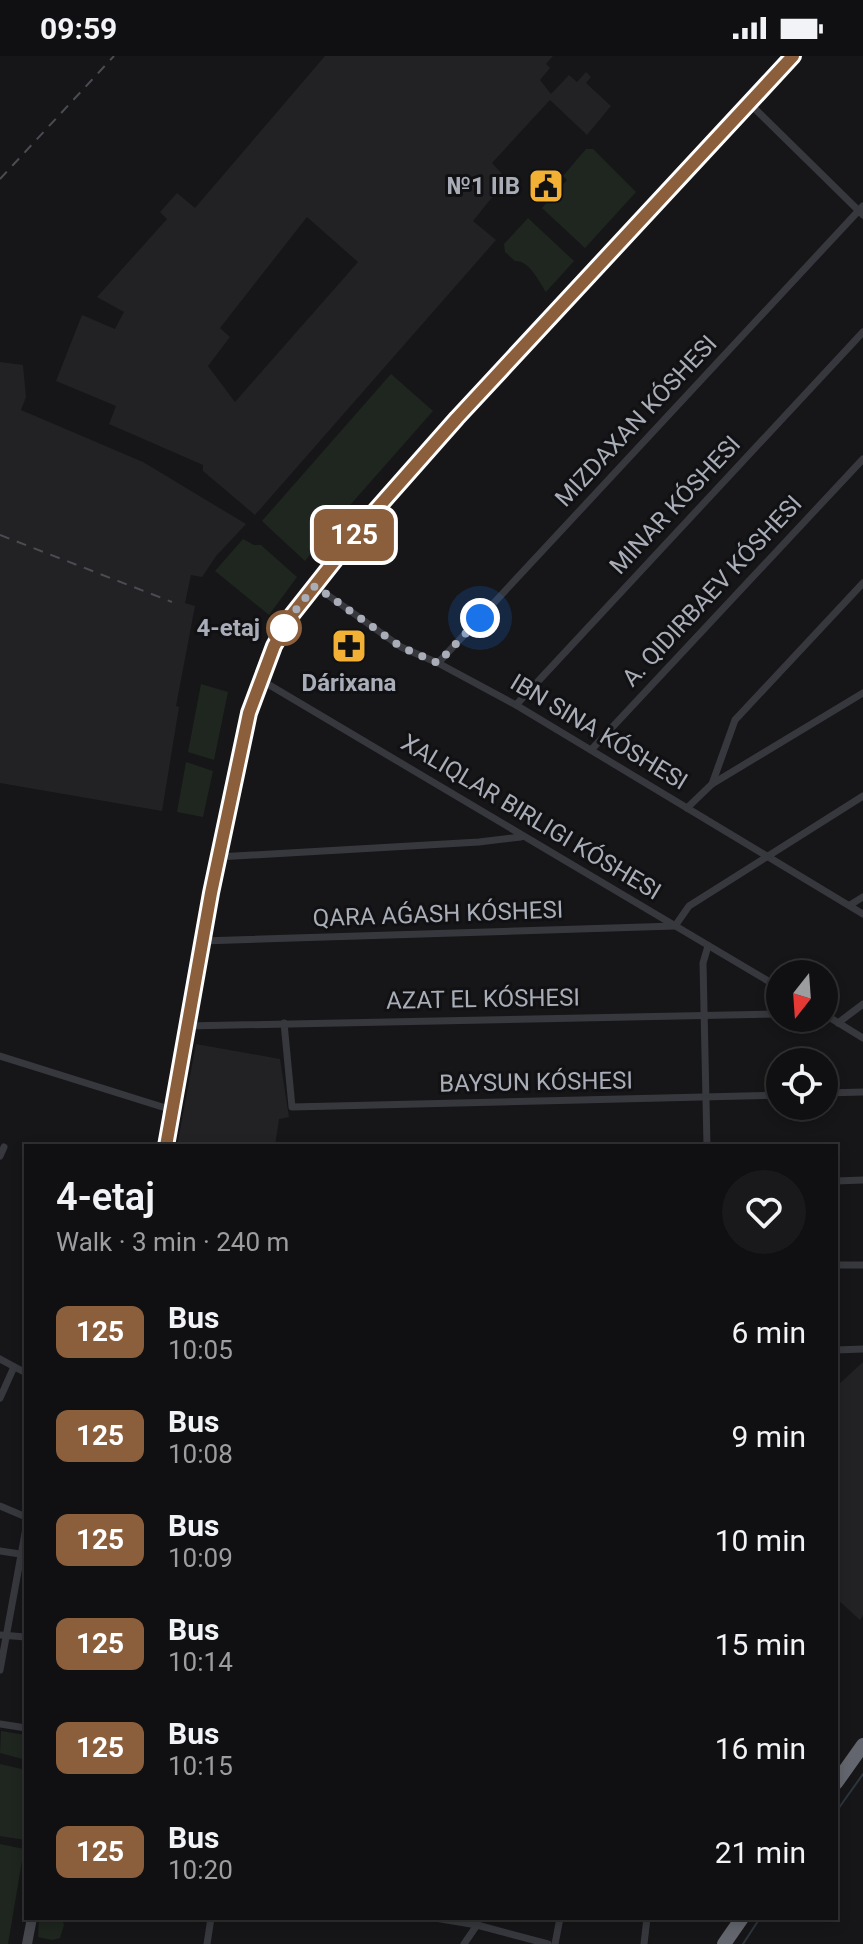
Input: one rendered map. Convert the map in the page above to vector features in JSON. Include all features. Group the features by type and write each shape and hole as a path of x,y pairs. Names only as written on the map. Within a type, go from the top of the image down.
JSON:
{"highway":[{"path":"838,1780 863,1745"},
{"path":"724,1944 741,1920"}],"street":[{"path":"166,1144 218,857 249,713 274,646 291,616 366,521 457,418 793,56"},
{"path":"749,103 862,211"},
{"name":"MIZDAXAN KÓSHESI","path":"438,663 862,211"},
{"name":"MINAR KÓSHESI","path":"516,705 863,332"},
{"path":"591,750 863,459"},
{"path":"712,784 735,720 863,583"},
{"name":"IBN SINA KÓSHESI","path":"315,586 401,647 516,705 863,914"},
{"path":"261,680 766,980"},
{"path":"687,808 712,784 863,693"},
{"path":"675,926 689,906 863,796"},
{"path":"218,857 479,842 523,836"},
{"path":"850,905 863,897"},
{"name":"QARA AǴASH KÓSHESI","path":"202,941 675,926"},
{"path":"707,1144 703,963 708,946"},
{"path":"863,1004 838,1023 863,1038"},
{"name":"AZAT EL KÓSHESI","path":"187,1026 766,1014"},
{"name":"BAYSUN KÓSHESI","path":"284,1023 292,1107 766,1096"},
{"path":"0,1056 172,1110"},
{"path":"838,1093 863,1092"},
{"path":"838,1181 863,1180"},
{"path":"838,1265 863,1265"},
{"path":"838,1350 863,1349"},
{"path":"0,1359 24,1372"},
{"path":"0,1398 14,1367"},
{"path":"0,1506 24,1516"},
{"path":"0,1670 3,1635 24,1537"},
{"path":"0,1551 20,1554"},
{"path":"3,1635 24,1637"},
{"path":"0,1724 24,1728"},
{"path":"27,1944 32,1920"},
{"path":"207,1944 211,1920"},
{"path":"456,1920 477,1922 548,1944"},
{"path":"555,1944 560,1920"},
{"path":"644,1944 647,1920"},
{"path":"464,1944 477,1922"}],"shaded area":[{"path":"325,56 553,56 546,64 550,68 540,80 551,94 569,75 577,82 586,72 591,77 586,83 611,106 587,135 550,100 492,163 507,179 473,221 496,240 255,515 203,471 203,465 109,424 116,406 56,381 82,315 115,329 124,312 97,297 167,219 160,212 177,193 195,208","holes":["307,217 358,262 235,402 208,366 230,337 220,328"]},
{"path":"586,149 593,149 636,192 585,248 542,208 567,180 563,176"},
{"path":"528,218 574,261 546,292 525,264 515,261 505,252 504,244"},
{"path":"0,362 23,365 26,397 21,410 143,462 246,524 216,556 202,577 191,575 185,603 195,606 176,706 179,707 162,811 0,783"},
{"path":"391,374 433,411 305,561 262,521"},
{"path":"243,539 261,545 297,577 269,615 215,571"},
{"path":"201,684 228,692 214,760 188,752"},
{"path":"186,762 213,771 203,817 177,812"},
{"path":"196,1044 280,1059 289,1117 279,1119 275,1144 177,1144"},
{"path":"863,1362 863,1615 860,1620 838,1600 838,1385"},
{"path":"1,1731 24,1735 24,1759 0,1753"},
{"path":"0,1764 24,1770 24,1840 0,1836"},
{"path":"0,1844 24,1849 8,1944 0,1944"},
{"path":"39,1920 63,1920 60,1938 38,1937"}],"waterway":[{"path":"838,1809 863,1774"},
{"path":"743,1944 759,1920"}],"railway":[{"path":"0,179 114,56"},
{"path":"0,535 172,602"}],"bus line":[{"name":"125","path":"166,1144 211,893 249,713 274,646 291,616 366,521 457,418 793,56"}],"place":[{"name":"№1 IIB","path":"546,186"},
{"name":"4-etaj","path":"284,628"},
{"name":"Dárixana","path":"349,646"}],"route":[{"path":"284,628 283,631 315,586 401,647 438,663 480,618"}]}
